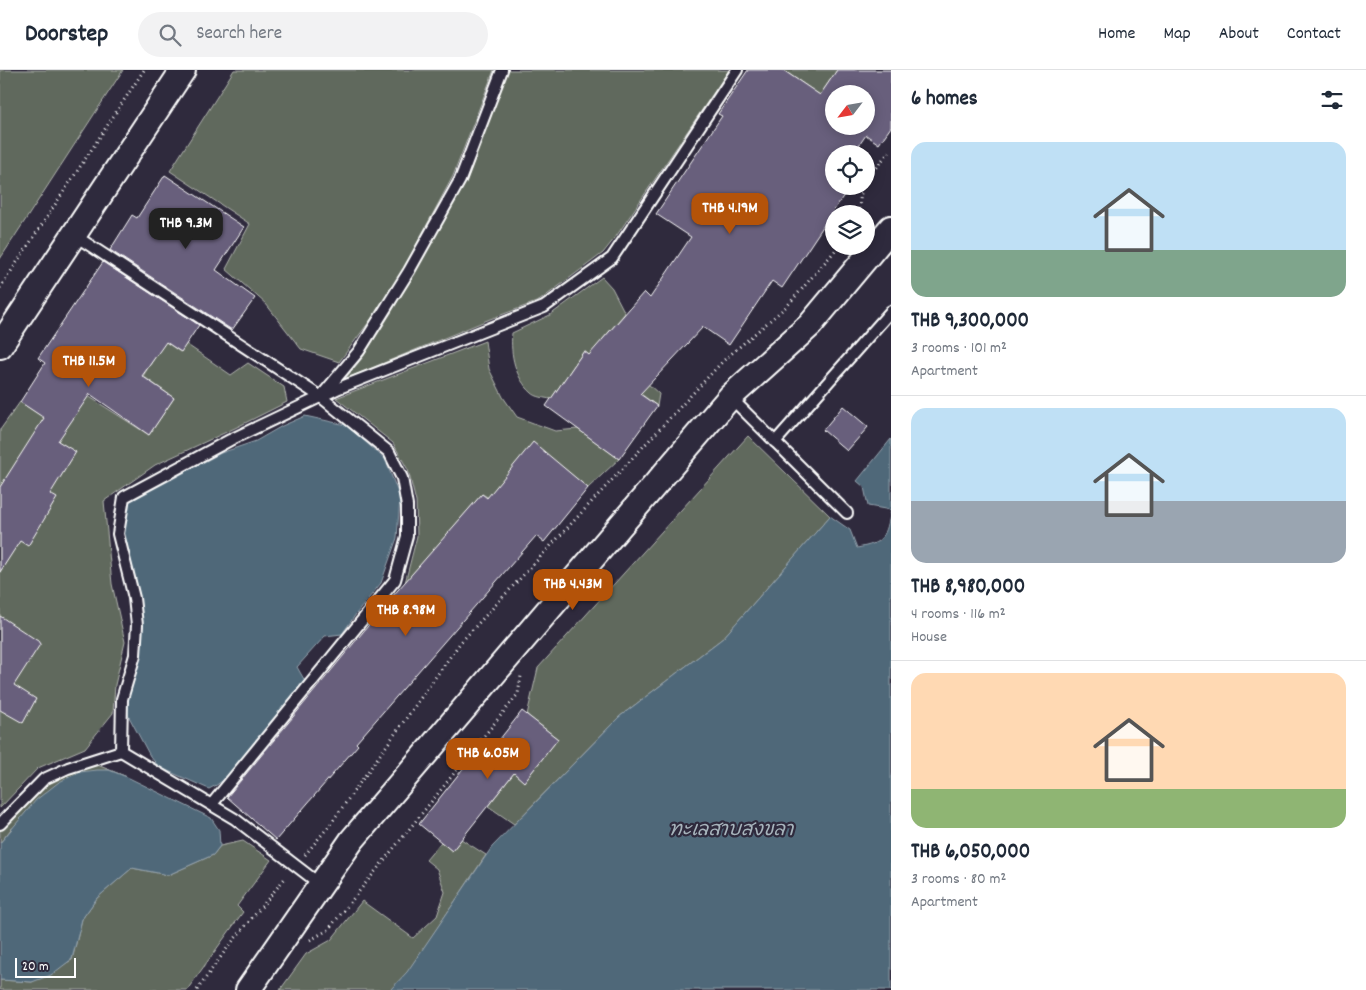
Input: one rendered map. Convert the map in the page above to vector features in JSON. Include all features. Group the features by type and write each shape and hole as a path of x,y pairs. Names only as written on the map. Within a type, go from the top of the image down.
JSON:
{"street":[{"path":"0,346 183,70"},
{"path":"248,990 352,840 730,397 810,325 891,228"}],"lane":[{"path":"321,397 359,351 368,337 409,270 460,180 502,70"},
{"path":"121,751 122,699 135,655 137,625 134,598 118,534 124,498 230,440 321,397 544,307 612,258 737,70"},
{"path":"74,235 321,397 389,452 402,478 407,506 406,536 395,580 212,804"},
{"path":"776,442 891,311"},
{"path":"730,397 847,513"},
{"path":"0,824 44,779 68,768 121,751 212,804 321,885"}],"path":[{"path":"0,288 144,70"},
{"path":"875,169 891,150"},
{"path":"304,856 329,826 460,643 723,361 788,305 831,255"},
{"path":"304,944 328,930 518,694 523,669"},
{"path":"197,990 228,947 291,871"}],"shaded area":[{"path":"0,70 123,70 0,259"},
{"path":"234,70 494,70 453,176 390,294 339,362 301,349 266,304 226,269 250,224 170,171"},
{"path":"508,70 729,70 603,253 539,301 490,319 345,379 363,357 391,313 466,182"},
{"path":"783,70 837,70 820,95"},
{"path":"602,277 612,288 625,313 601,341 659,394 657,406 584,351 551,399 534,394 526,387 515,366 512,350 512,333 550,315"},
{"path":"143,326 180,352 186,344 231,375 248,363 284,387 287,402 155,465 104,501 112,584 125,642 115,685 113,713 85,748 38,768 0,808 0,430 20,402 48,420 56,407 73,418 88,396 149,435 174,398 143,376 155,357"},
{"path":"485,341 489,369 503,397 517,417 555,431 578,429 619,459 588,488 533,443 495,501 482,494 405,583 417,536 416,502 408,470 393,443 336,398"},
{"path":"748,436 830,516 723,638 619,717 514,824 488,806 514,773 524,781 558,739 527,715 538,668"},
{"path":"95,764 127,777 109,770 11,829 0,843 0,831 51,778"},
{"path":"461,839 486,855 407,973 390,990 280,990 306,954 331,940 362,901 413,938 437,916 445,892 437,869 426,860 441,842 452,851"},
{"path":"243,841 271,860 237,906 243,912 187,990 0,990 0,980 32,982 72,960 82,919 97,898 132,868 168,875 213,855 220,846"}],"water":[{"path":"305,416 346,425 385,459 400,498 397,538 381,583 342,634 325,636 297,667 305,681 236,768 224,780 209,789 159,767 150,756 128,715 126,701 138,662 142,634 140,598 129,567 123,528 129,502 221,453 256,441 282,426"},
{"path":"891,439 891,510 868,506 864,487 857,481"},
{"name":"ทะเลสาบสงขลา","path":"891,510 891,990 390,990 407,972 492,847 619,717 723,638 830,516 850,530 857,548 873,544 882,537 887,527"},
{"path":"109,770 127,777 211,818 219,830 220,846 213,855 168,875 132,868 97,898 82,919 72,959 51,975 32,982 0,980 0,843 36,800 59,782 80,772"}],"building":[{"path":"748,70 783,70 820,95 825,88 825,135 866,135 859,145 825,145 825,195 844,195 837,205 825,205 825,224 782,288 772,281 729,345 703,327 640,394 657,406 619,459 546,406 584,351 589,355 644,292 650,298 691,237 656,214 722,116 718,114"},
{"path":"837,70 891,70 891,127 879,144 866,135 875,135 875,85 827,85"},
{"path":"165,175 244,227 216,270 255,298 232,330 110,250 132,215 137,218"},
{"path":"103,262 199,325 181,352 166,342 142,376 174,398 149,435 90,394 58,441 76,452 50,494 57,498 28,546 20,541 0,572 0,487 44,418 20,402 45,363 38,358"},
{"path":"843,406 868,427 847,451 823,430"},
{"path":"533,442 588,488 544,542 536,536 356,743 358,745 276,840 227,797 391,598 482,494 487,498"},
{"path":"0,616 41,643 14,685 36,699 23,723 0,710"},
{"path":"522,711 558,739 524,782 514,773 452,851 419,824 469,761 477,768"}]}
